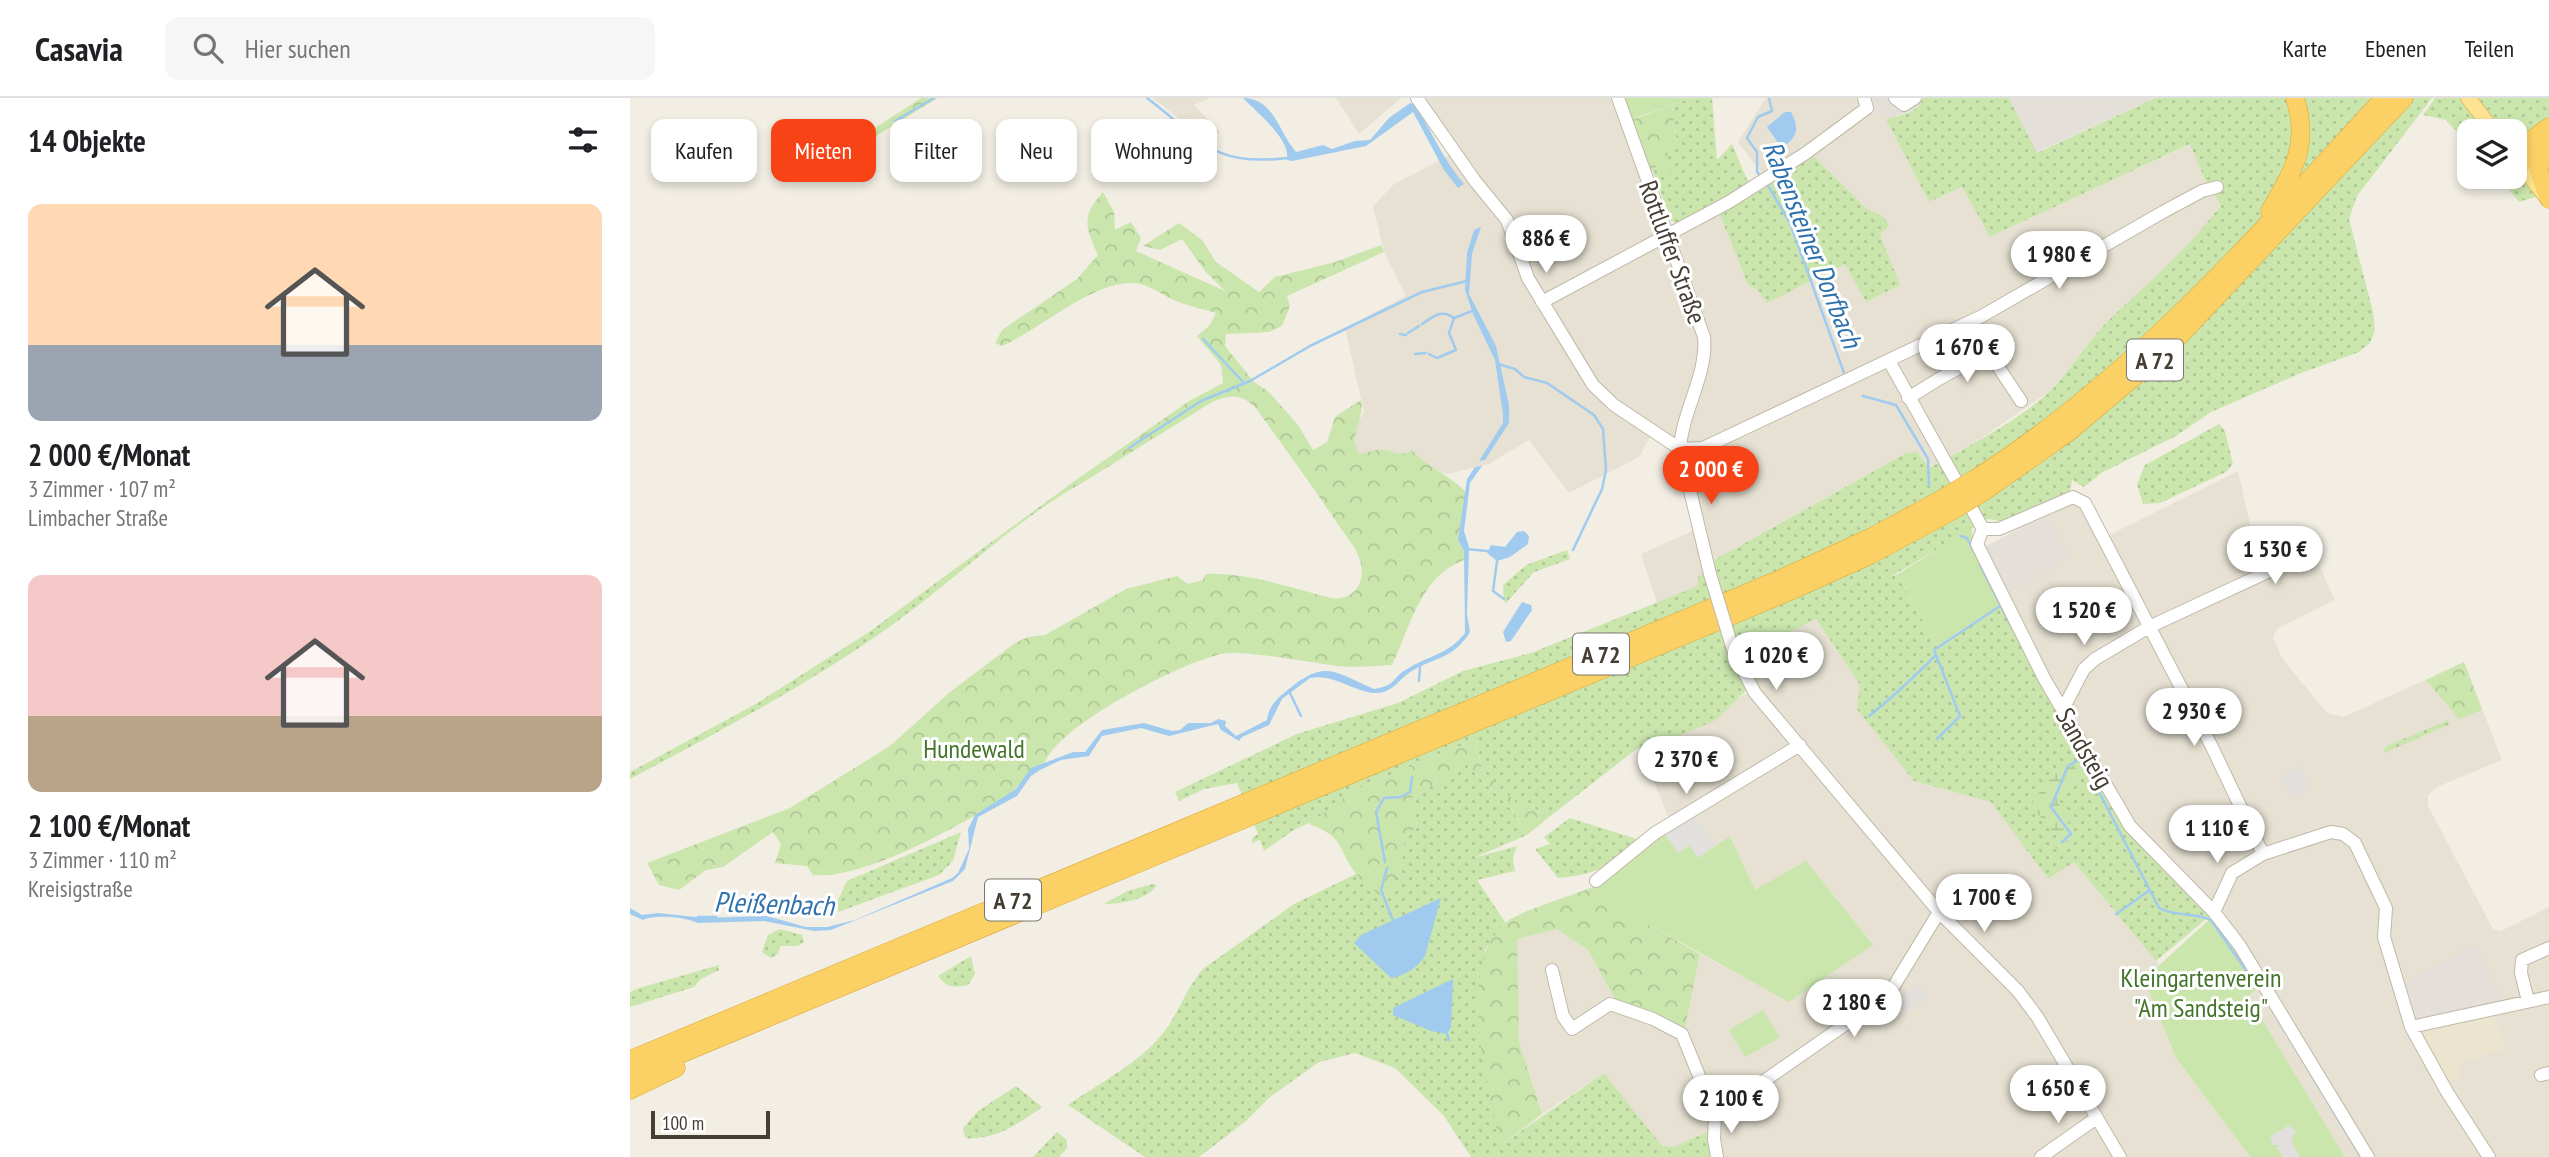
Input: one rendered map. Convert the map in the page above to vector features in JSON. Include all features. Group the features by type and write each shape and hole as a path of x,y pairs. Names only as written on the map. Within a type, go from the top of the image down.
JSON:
{"highway":[{"path":"2254,238 2298,156 2302,118 2295,98"},
{"name":"A 72","path":"1979,486 2115,376 2197,299 2384,98"},
{"name":"A 72","path":"630,1075 1790,592 1870,555 2070,431 2168,348 2404,98"},
{"path":"2527,148 2549,127"},
{"path":"2527,153 2547,143"},
{"path":"2547,143 2539,171 2549,200"},
{"name":"A 72","path":"630,1060 1783,578 1946,506"},
{"path":"630,1047 724,1010 772,1000"},
{"path":"630,1090 732,1042 758,1022"}],"main road":[{"path":"2468,98 2485,119"},
{"path":"2527,173 2549,200"}],"street":[{"path":"1417,98 1475,181 1507,220 1528,278 1603,397 1680,449 1702,449 1982,316 2202,191 2217,187"},
{"name":"Rottluffer Straße","path":"1618,98 1705,345 1681,432 1680,449"},
{"path":"1542,302 1764,180 1859,116 1867,108 1864,98"},
{"path":"1895,98 1904,105 1915,98"},
{"path":"1889,361 1983,529 1999,529 2067,499 2081,499 2212,747 2263,854"},
{"path":"1908,398 1968,364 1983,361 1997,365 2021,401"},
{"path":"1680,449 1710,574 1734,653 1755,693 1939,912 2018,991 2039,1020 2095,1119 2120,1157"},
{"name":"Sandsteig","path":"1983,529 1978,539 1979,550 2044,678 2130,826 2214,912 2264,983 2368,1157"},
{"path":"2063,709 2084,669 2149,627 2289,562"},
{"path":"1596,881 1655,833 1800,745"},
{"path":"2214,912 2232,873 2263,854 2331,832 2343,834 2355,843 2386,908 2384,937 2411,1027 2447,1092 2489,1157"},
{"path":"1715,1115 1889,994 1939,912"},
{"path":"2528,1001 2521,973 2522,960 2549,948"},
{"path":"1552,970 1559,1005 1572,1029 1610,1004 1653,1019 1682,1034 1715,1115 1714,1139 1717,1157"},
{"path":"2411,1027 2549,997"},
{"path":"2041,1157 2095,1119"}],"shaded area":[{"path":"1153,98 1210,98 1194,105 1207,119 1180,119"},
{"path":"1336,98 1401,98 1359,134"},
{"path":"1414,98 1616,98 1667,237 1720,215 1748,285 1794,290 1845,264 1900,285 1880,234 1884,217 1866,208 1814,156 1770,184 1738,142 1766,98 1861,98 1863,106 1886,119 1929,202 1962,187 1990,237 2191,144 2206,182 2221,204 2196,238 2149,287 2112,317 2049,392 1976,442 1928,468 1906,453 1731,550 1698,586 1657,603 1641,554 1697,529 1678,449 1652,433 1639,457 1569,493 1529,440 1489,464 1447,474 1432,469 1412,451 1402,454 1381,449 1359,454 1356,448 1356,426 1364,412 1345,328 1406,296 1384,252 1373,206 1394,184 1454,153"},
{"path":"1864,98 1923,98 1921,104 1911,111 1886,119 1866,107"},
{"path":"2009,98 2154,98 2036,153"},
{"path":"2238,471 2252,532 2262,551 2273,559 2311,548 2335,600 2277,629 2273,637 2282,658 2327,713 2344,717 2464,662 2502,760 2437,787 2428,795 2428,806 2493,929 2501,931 2549,907 2549,1157 2345,1157 2248,996 2235,948 2131,830 2000,606 2046,514 2072,502 2081,506 2099,540"},
{"path":"2046,514 2070,557 2005,597 1981,549"},
{"path":"1816,619 1860,685 1897,758 1914,781 1991,802 2048,879 2074,862 2159,964 2144,979 2176,1058 2250,1157 1720,1157 1709,1131 1674,1147 1662,1146 1604,1073 1542,1114 1519,1042 1516,939 1557,929 1588,950 1616,1001 1685,1027 1700,954 1789,1001 1755,890 1730,836 1716,845 1692,814 1672,826 1643,755 1747,693 1761,665 1759,651 1764,645"},
{"path":"2300,766 2310,788 2292,797 2281,775"},
{"path":"1692,814 1716,845 1698,858 1689,845 1678,853 1663,832"},
{"path":"2474,945 2502,1001 2422,1022 2413,1017 2406,983"},
{"path":"1919,985 1927,997 1906,1013 1897,1000"},
{"path":"2493,1013 2506,1048 2459,1063 2462,1077 2445,1081 2420,1030"},
{"path":"2289,1125 2296,1132 2291,1141 2300,1157 2283,1157 2277,1148 2281,1145 2273,1145 2270,1137"}],"green space":[{"path":"921,98 938,98 904,119 890,119 890,127 876,136 876,127"},
{"path":"1616,98 1691,98 1624,122"},
{"path":"1691,98 1712,98 1717,160 1732,144 1749,184 1678,223 1671,221 1653,171 1657,165 1668,180 1666,148 1677,142 1672,105"},
{"path":"1923,98 2009,98 2037,153 2155,98 2432,98 2357,196 2349,219 2373,312 2375,331 2370,343 2359,352 2301,373 2211,412 2176,436 2103,472 2084,487 2072,480 2070,492 2004,522 1988,519 1890,577 1898,574 1936,646 2000,606 2131,830 2211,915 2156,961 2074,862 2048,879 1991,802 1914,781 1857,709 1860,685 1816,619 1764,645 1759,651 1761,676 1716,720 1657,745 1643,755 1639,747 1548,818 1528,803 1517,804 1483,772 1475,740 1355,790 1324,816 1294,830 1264,851 1260,840 1252,843 1252,838 1258,834 1237,783 1204,789 1179,801 1175,792 1297,734 1398,703 1463,671 1531,653 1698,586 1698,577 1716,559 1906,453 1917,452 1929,468 1976,442 2025,411 2051,390 2105,325 2183,250 2221,205 2206,182 2190,144 1990,237 1962,187 1929,202 1886,119 1913,110"},
{"path":"2435,98 2549,98 2549,193 2519,202 2509,189 2527,189 2527,119 2457,119 2457,132 2446,120 2423,115"},
{"path":"1672,105 1677,142 1666,148 1672,179 1668,180 1657,166 1650,174 1629,121"},
{"path":"1814,156 1866,208 1884,217 1889,226 1880,234 1900,285 1866,302 1845,264 1767,303 1757,289 1748,285 1720,215"},
{"name":"Hundewald","path":"1103,192 1114,212 1115,230 1131,222 1141,238 1136,251 1225,291 1205,271 1182,239 1160,250 1143,246 1179,223 1202,240 1216,262 1259,292 1275,277 1335,262 1381,245 1384,252 1287,296 1290,306 1282,326 1269,332 1226,334 1225,346 1254,382 1269,392 1298,425 1313,450 1327,442 1335,417 1361,400 1355,440 1359,454 1381,449 1402,454 1412,451 1460,486 1466,492 1458,540 1464,551 1464,560 1449,568 1427,590 1392,665 1344,667 1261,655 1221,654 1151,682 1097,713 1074,730 1045,762 1002,800 936,836 884,860 858,869 813,875 807,866 775,863 781,844 773,832 723,867 706,870 679,890 659,885 647,863 790,808 890,746 950,692 1015,643 1028,637 1045,635 1126,589 1177,576 1188,584 1203,580 1205,574 1253,578 1331,598 1346,596 1357,588 1362,568 1353,546 1255,407 1239,397 1212,402 1082,483 1076,480 1189,401 1223,383 1221,365 1197,336 1210,325 1216,313 1173,300 1140,284 1118,284 1101,290 1002,346 995,343 1002,330 1077,279 1098,255 1087,222 1091,208"},
{"path":"2219,424 2225,431 2233,464 2226,472 2160,503 2143,504 2137,484 2145,465"},
{"path":"1076,480 1082,483 1034,514 922,603 867,642 768,704 630,779 630,772 754,705 869,632"},
{"path":"1972,527 1973,546 2000,606 1936,646 1898,574"},
{"path":"1567,550 1570,559 1534,572 1506,603 1504,601 1503,585 1526,565"},
{"path":"2464,662 2482,710 2459,719 2426,680"},
{"path":"2448,720 2450,724 2384,753 2385,747"},
{"path":"1475,740 1483,772 1517,803 1528,803 1548,818 1527,835 1513,811 1466,764 1412,798 1417,827 1405,836 1401,868 1386,901 1357,875 1335,839 1309,824 1355,790"},
{"path":"2070,760 2078,772 2077,779 2065,785 2058,802 2074,834 2061,851 2055,848 2056,835 2032,807 2033,800 2051,777"},
{"path":"1466,764 1513,811 1527,835 1473,858 1517,846 1513,858 1515,871 1477,880 1505,922 1485,950 1501,1145 1604,1073 1662,1146 1674,1147 1709,1131 1714,1157 1471,1157 1444,1116 1395,1068 1355,1053 1319,1062 1270,1097 1246,1121 1199,1157 1145,1157 1068,1105 1131,1063 1154,1044 1169,1025 1203,969 1294,904 1356,874 1386,900 1401,868 1405,836 1417,827 1412,798"},
{"path":"1570,818 1640,840 1603,867 1584,874 1558,878 1535,849 1550,844 1544,837"},
{"path":"961,832 953,861 939,875 838,912 838,900 847,881"},
{"path":"1663,832 1679,852 1689,845 1698,857 1730,836 1755,890 1806,861 1873,945 1789,1002 1642,921 1593,887"},
{"path":"1157,885 1140,898 1104,904 1127,891"},
{"path":"1593,887 1642,921 1700,954 1685,1028 1616,1001 1588,950 1557,929 1517,939 1519,1042 1542,1114 1500,1146 1479,1030 1481,970 1489,944 1510,919"},
{"name":"Kleingartenverein \"Am Sandsteig\"","path":"2211,918 2235,948 2259,987 2248,996 2345,1157 2250,1157 2176,1058 2144,979"},
{"path":"780,929 802,935 804,942 798,946 780,946 778,954 771,958 762,952 768,935"},
{"path":"971,956 975,974 968,985 951,986 938,976"},
{"path":"719,965 719,970 701,979 694,987 630,1007 630,992"},
{"path":"1763,1010 1780,1038 1745,1057 1729,1030"},
{"path":"1016,1086 1042,1107 996,1134 965,1138 963,1128 978,1111"},
{"path":"1057,1132 1067,1140 1067,1148 1059,1157 1033,1157"}],"water":[{"path":"1243,98 1262,104 1269,110 1296,152 1323,145 1332,149 1355,141 1370,140 1389,118 1410,103 1414,104 1464,184 1458,188 1444,170 1413,112 1366,146 1292,161 1287,160 1284,143 1278,135"},
{"path":"1785,112 1791,112 1796,129 1794,137 1787,144 1779,144 1767,127"},
{"path":"1481,227 1472,254 1469,294 1496,346 1509,405 1509,423 1485,460 1479,461 1503,423 1495,360 1473,314 1465,290 1467,253 1474,230"},
{"path":"1482,466 1470,483 1464,531 1469,547 1467,614 1470,632 1449,653 1417,668 1387,691 1370,692 1328,678 1310,678 1282,699 1269,725 1242,737 1239,741 1221,730 1218,724 1169,736 1141,728 1102,736 1089,756 1061,760 1040,770 1031,776 1017,796 978,817 965,869 953,881 831,930 814,931 764,921 698,923 670,917 643,920 630,914 630,908 642,915 658,913 705,918 767,916 806,927 827,927 855,920 952,878 958,873 969,849 968,829 975,815 1016,789 1031,768 1073,752 1085,752 1102,730 1144,723 1172,731 1180,730 1188,723 1211,723 1218,719 1226,721 1225,726 1236,736 1267,720 1270,708 1281,696 1318,672 1336,673 1374,689 1391,683 1407,669 1452,646 1465,633 1464,551 1458,540 1467,479 1475,467"},
{"path":"1524,531 1529,536 1528,544 1510,557 1497,561 1487,553 1491,545 1505,547 1517,532"},
{"path":"1522,602 1531,605 1532,610 1511,641 1506,642 1503,632"},
{"path":"1441,898 1425,956 1405,973 1391,978 1354,943 1361,935"},
{"path":"1453,979 1451,1027 1447,1034 1431,1031 1393,1015 1393,1008"}],"waterway":[{"path":"898,119 934,98"},
{"path":"1147,98 1195,137 1223,154 1261,160 1287,158"},
{"name":"Rabensteiner Dorfbach","path":"1762,177 1757,172 1757,152 1747,138 1758,117 1772,111 1769,98"},
{"name":"Rabensteiner Dorfbach","path":"1766,182 1790,223 1844,373"},
{"path":"1129,448 1201,401 1250,381 1310,346 1422,292 1467,281"},
{"path":"1422,324 1438,315 1445,314 1454,318 1472,311"},
{"path":"1429,354 1437,358 1456,350 1449,333 1454,318"},
{"path":"1408,333 1419,326"},
{"path":"1400,334 1406,335"},
{"path":"1203,339 1244,383"},
{"path":"1415,354 1426,353"},
{"path":"1498,364 1515,369 1524,377 1547,383 1594,415 1603,429 1606,470 1602,489 1573,550"},
{"name":"Rabensteiner Dorfbach","path":"1863,396 1896,405 1928,459 1929,485"},
{"name":"Rabensteiner Dorfbach","path":"1961,536 1967,538 1974,552"},
{"path":"1466,549 1487,551"},
{"path":"1497,561 1493,591 1504,599"},
{"name":"Rabensteiner Dorfbach","path":"1980,565 2012,628"},
{"path":"1937,739 1960,716 1934,650 2000,606"},
{"path":"1869,716 1935,656"},
{"path":"1419,681 1420,667"},
{"path":"1289,691 1301,716"},
{"name":"Rabensteiner Dorfbach","path":"2068,732 2159,908 2171,913 2211,920 2257,986"},
{"path":"2062,842 2071,834 2051,807 2068,766 2082,758"},
{"path":"1385,862 1376,812 1384,798 1401,797 1410,792 1412,777"},
{"path":"1387,868 1381,890 1393,920"},
{"path":"2116,914 2150,890"},
{"name":"Pleißenbach","path":"698,917 716,917"},
{"name":"Rabensteiner Dorfbach","path":"2274,1013 2361,1157"},
{"path":"1447,1034 1449,1040"}]}
